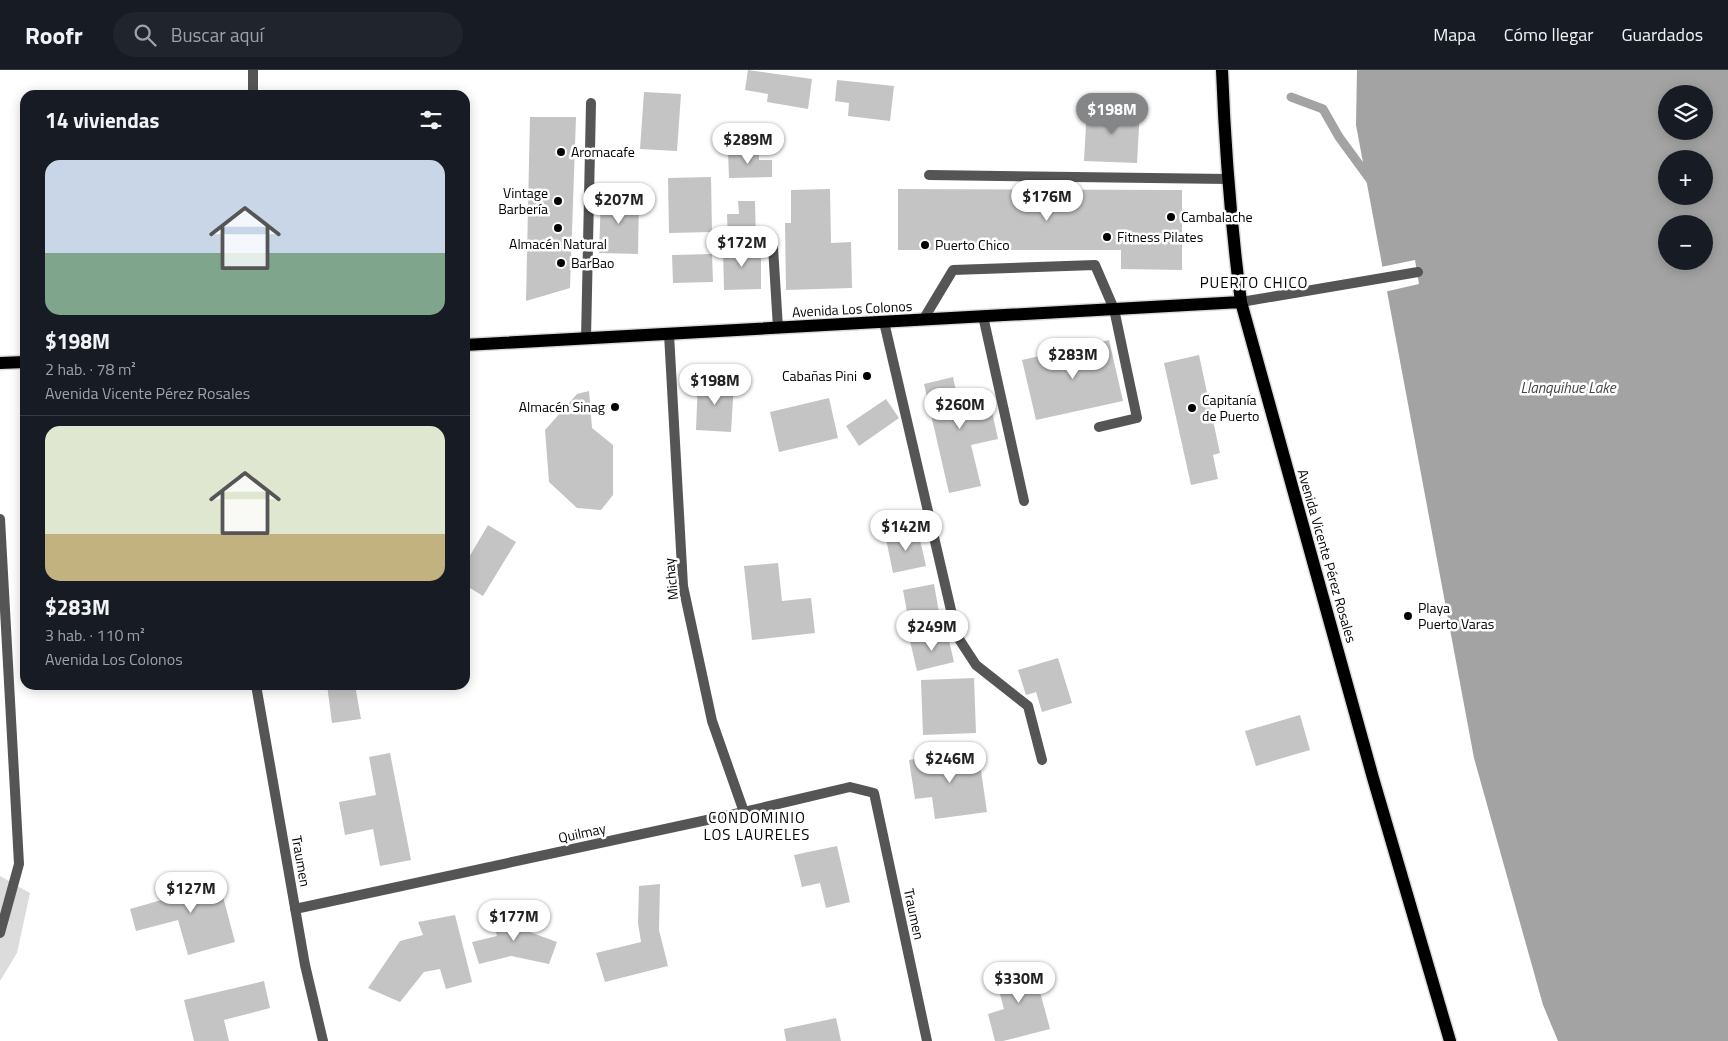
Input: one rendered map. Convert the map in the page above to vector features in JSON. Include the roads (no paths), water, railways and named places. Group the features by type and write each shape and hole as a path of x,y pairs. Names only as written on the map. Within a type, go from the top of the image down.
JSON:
{"main road":[{"name":"Avenida Vicente Pérez Rosales","path":"1222,70 1231,221 1241,302 1373,778 1450,1041"},
{"name":"Avenida Los Colonos","path":"470,345 1241,302"},
{"path":"0,363 20,362"}],"street":[{"path":"253,70 253,90"},
{"path":"586,338 591,103"},
{"path":"929,175 1228,179"},
{"path":"773,247 778,328"},
{"path":"923,320 953,270 1095,265 1114,309 1137,418 1099,427"},
{"path":"1241,302 1418,272"},
{"path":"983,316 1024,501"},
{"path":"884,322 957,636 976,665 1028,706 1042,760"},
{"name":"Michay","path":"669,334 683,586 712,721 744,812"},
{"path":"0,519 19,864 0,934"},
{"name":"Traumen","path":"257,690 305,966 323,1041"},
{"name":"Quilmay","path":"295,909 744,812 850,787 874,793"},
{"name":"Traumen","path":"874,793 927,1041"}],"water":[{"name":"Llanquihue Lake","path":"1357,70 1728,70 1728,1041 1558,1041 1543,1005 1474,758 1356,125"}],"waterway":[{"path":"1291,97 1323,109 1339,137 1372,182"}],"place":[{"name":"Aromacafe","path":"561,152"},
{"name":"Vintage Barbería","path":"558,201"},
{"name":"Cambalache","path":"1171,217"},
{"name":"Almacén Natural","path":"558,228"},
{"name":"Fitness Pilates","path":"1107,237"},
{"name":"Puerto Chico","path":"925,245"},
{"name":"BarBao","path":"561,263"},
{"name":"Cabañas Pini","path":"867,376"},
{"name":"Almacén Sinag","path":"615,407"},
{"name":"Capitanía de Puerto","path":"1192,408"},
{"name":"Playa Puerto Varas","path":"1408,616"}],"district":[{"name":"PUERTO CHICO","path":"1254,283"},
{"name":"CONDOMINIO LOS LAURELES","path":"757,826"}]}
